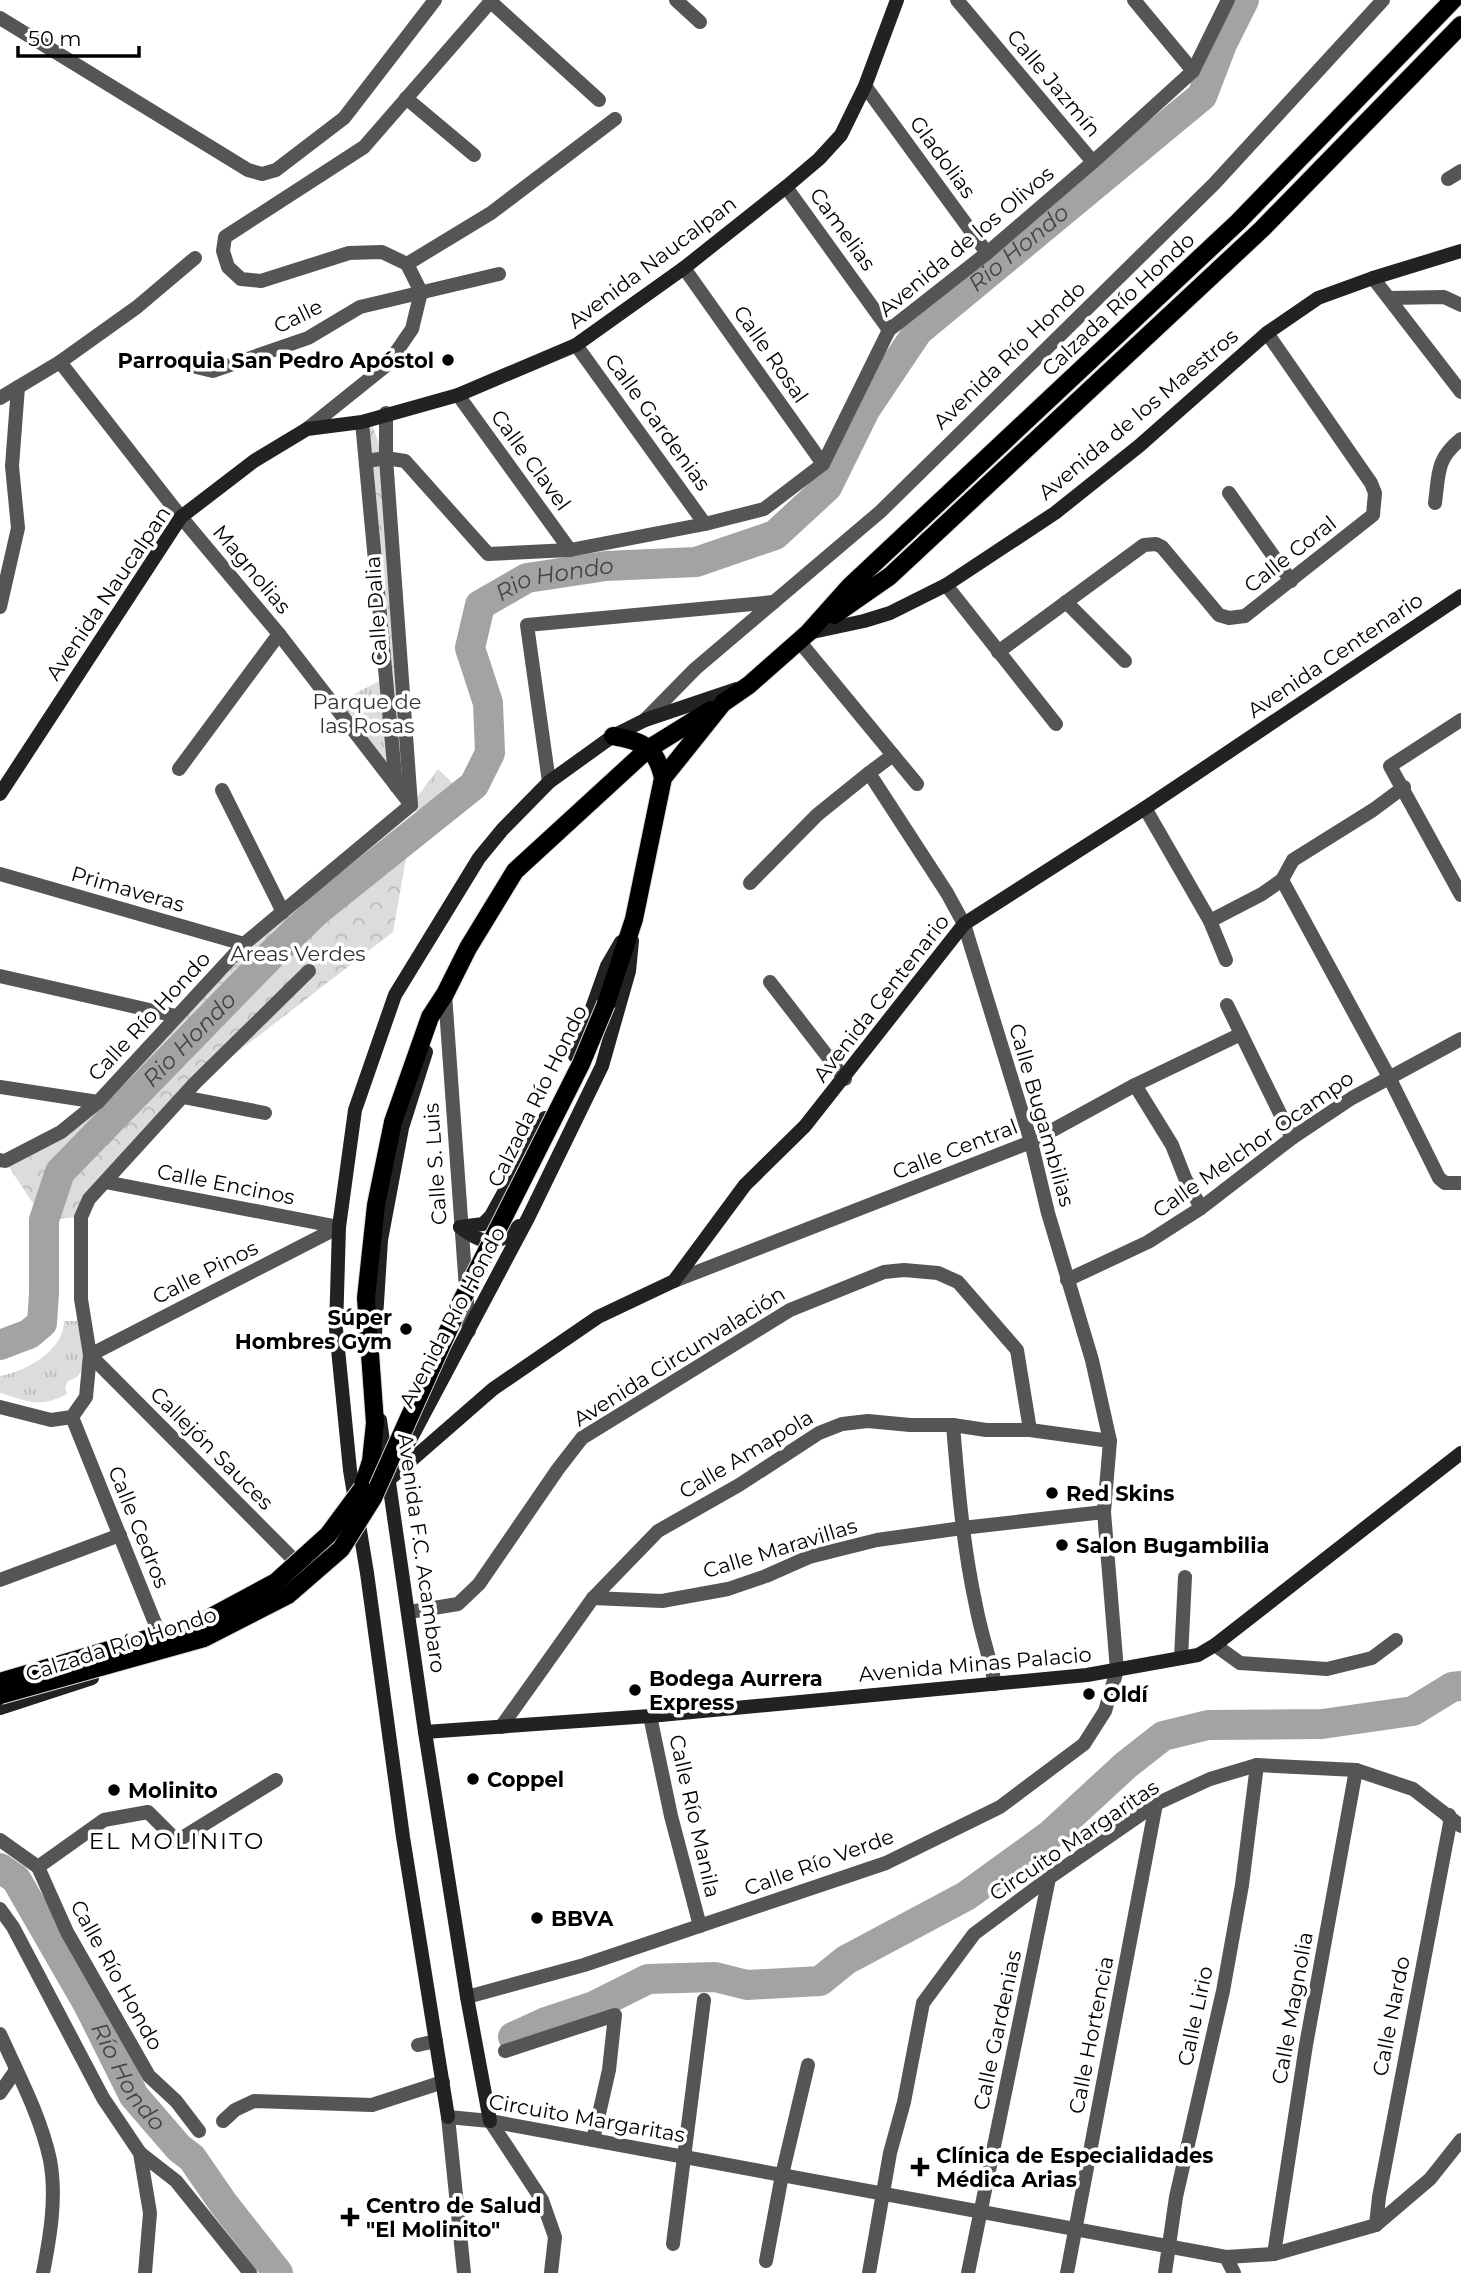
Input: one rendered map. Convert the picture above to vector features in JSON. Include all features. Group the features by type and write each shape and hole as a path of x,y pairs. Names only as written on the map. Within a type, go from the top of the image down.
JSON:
{"main road":[{"name":"Avenida Naucalpan","path":"0,794 181,517 254,461 307,429 362,422 458,395 576,345 684,268 786,187 819,159 841,135 865,86 897,0"},
{"name":"Calzada Río Hondo","path":"804,637 850,586 1238,222 1455,4"},
{"name":"Calzada Río Hondo","path":"0,1695 204,1638 288,1595 341,1549 373,1498 460,1304 581,1064 606,1004 634,919 663,778 723,703 804,637 890,576 1262,229 1461,25"},
{"name":"Avenida de los Maestros","path":"804,637 890,612 946,585 1055,513 1139,446 1267,333 1318,298 1461,251"},
{"name":"Avenida Centenario","path":"388,1483 493,1389 598,1317 674,1281 745,1185 805,1126 845,1079 964,924 1145,808 1461,596"},
{"path":"448,2117 403,1837 350,1470 336,1329 339,1227 355,1110 394,995 479,858 502,830 549,782 613,736 645,720 748,685"},
{"name":"Avenida F.C. Acambaro","path":"0,1682 198,1624 276,1582 328,1535 362,1489 371,1461 375,1423 366,1298 376,1205 393,1122 430,1017 515,870 648,749 723,703"},
{"path":"613,736 634,739 648,749 659,760 663,778"},
{"name":"Avenida Río Hondo","path":"388,1483 528,1218 602,1066 629,971 634,919"},
{"name":"Avenida Río Hondo","path":"460,1227 483,1224 491,1216 557,1095 579,1048 607,965 634,919"},
{"name":"Avenida F.C. Acambaro","path":"445,994 402,1128 381,1240 373,1361 425,1732 467,1997 490,2121"},
{"path":"460,1227 476,1239 493,1242 509,1237 528,1218"},
{"name":"Avenida Minas Palacio","path":"425,1732 650,1716 995,1684 1117,1670 1198,1655 1215,1645 1461,1454"},
{"name":"Calzada Río Hondo","path":"0,1708 164,1647 277,1590 304,1570 374,1493 388,1483"},
{"name":"Calzada Río Hondo","path":"0,1689 164,1647 220,1637 286,1602 316,1580 360,1531 376,1508 388,1483"}],"street":[{"path":"0,18 248,170 262,174 276,170 344,118 435,0"},
{"path":"676,0 700,22"},
{"name":"Calle Jazmín","path":"957,0 1093,162"},
{"path":"1134,0 1193,71"},
{"name":"Avenida de los Olivos","path":"386,458 405,461 488,554 570,550 705,524 764,509 823,464 890,330 987,253 1193,71 1228,0"},
{"name":"Avenida Río Hondo","path":"645,720 695,668 880,512 1214,184 1383,0"},
{"path":"307,429 388,364 412,329 421,292 407,264 382,251 349,253 261,281 241,279 229,267 223,251 225,237 364,147 491,1 599,100"},
{"name":"Gladolias","path":"865,86 987,253"},
{"path":"406,98 474,155"},
{"path":"407,264 491,213 615,119"},
{"name":"Camelias","path":"786,187 890,330"},
{"path":"0,398 60,362 137,307 195,258"},
{"name":"Calle Rosal","path":"684,268 823,464"},
{"name":"Calle","path":"192,366 213,371 308,338 360,307 499,274"},
{"path":"1373,278 1461,392"},
{"path":"1389,298 1444,298 1461,305"},
{"name":"Calle Coral","path":"998,652 1144,545 1150,544 1162,547 1219,615 1229,618 1245,616 1373,515 1376,503 1371,483 1267,333"},
{"name":"Calle Gardenias","path":"576,345 705,524"},
{"name":"Magnolias","path":"60,362 181,517 279,634 411,805"},
{"path":"0,607 18,528 12,466 18,387"},
{"name":"Calle Clavel","path":"458,395 570,550"},
{"name":"Calle Dalia","path":"386,414 386,458 411,805"},
{"name":"Calle Dalia","path":"362,422 396,789"},
{"path":"1435,503 1441,460 1461,439"},
{"path":"367,461 386,458"},
{"path":"1229,493 1291,581"},
{"path":"946,585 1056,724"},
{"path":"549,782 527,625 774,601"},
{"path":"1066,602 1125,661"},
{"path":"380,620 397,618"},
{"path":"179,769 279,634"},
{"path":"804,637 917,784"},
{"path":"1461,720 1390,765 1461,895"},
{"path":"750,883 817,815 893,755"},
{"name":"Calle Bugambilias","path":"869,773 947,892 964,924 1031,1142 1038,1177 1092,1360 1110,1441 1104,1512 1117,1670"},
{"path":"1210,920 1262,894 1282,880 1293,860 1373,810 1404,787"},
{"path":"222,790 283,912"},
{"name":"Calle Río Hondo","path":"2,1161 61,1132 98,1102 244,944 411,805"},
{"path":"1145,808 1210,920 1226,960"},
{"name":"Primaveras","path":"0,874 244,944"},
{"path":"1282,880 1389,1077 1439,1178 1445,1183 1461,1183"},
{"path":"0,1407 51,1420 72,1417 86,1397 90,1355 81,1299 81,1217 89,1199 183,1097 309,971"},
{"path":"0,976 176,1016"},
{"path":"771,982 845,1079"},
{"name":"Calle S. Luis","path":"445,994 469,1331"},
{"path":"1227,1005 1292,1138"},
{"name":"Calle Central","path":"674,1281 1031,1142 1135,1085 1241,1034"},
{"name":"Calle Melchor Ocampo","path":"1067,1280 1148,1242 1201,1208 1292,1138 1389,1077 1461,1040"},
{"path":"1135,1085 1172,1146 1201,1208"},
{"path":"0,1087 98,1102"},
{"path":"183,1097 265,1113"},
{"name":"Calle Encinos","path":"105,1182 339,1227"},
{"name":"Calle Pinos","path":"90,1355 339,1227"},
{"name":"Avenida Circunvalación","path":"409,1612 458,1604 479,1584 582,1438 790,1310 884,1272 904,1270 938,1273 958,1282 1017,1350 1030,1430"},
{"name":"Callejón Sauces","path":"90,1355 304,1570"},
{"name":"Calle Cedros","path":"72,1417 164,1647"},
{"name":"Calle Amapola","path":"500,1727 593,1598 658,1531 739,1485 819,1433 842,1424 868,1421 953,1425 986,1430 1030,1430 1110,1441"},
{"path":"953,1425 962,1528 976,1608 995,1684"},
{"name":"Calle Maravillas","path":"593,1598 662,1601 728,1590 809,1557 877,1540 1104,1512"},
{"path":"0,1580 120,1535"},
{"path":"1181,1658 1185,1577"},
{"path":"1215,1645 1240,1663 1327,1669 1372,1658 1396,1640"},
{"name":"Calle Río Verde","path":"467,1997 584,1965 886,1863 1000,1807 1084,1744 1105,1711 1117,1670"},
{"name":"Calle Río Manila","path":"650,1716 671,1816 700,1926"},
{"name":"Circuito Margaritas","path":"883,2193 923,2003 974,1934 1156,1804 1210,1779 1257,1765 1356,1770 1413,1789 1461,1826"},
{"name":"Calle Lirio","path":"1165,2273 1176,2197 1223,1991 1242,1885 1257,1765"},
{"name":"Calle Magnolia","path":"1274,2254 1306,2045 1356,1770"},
{"path":"0,1840 38,1867 104,1820 148,1812 177,1841 276,1780"},
{"name":"Calle Hortencia","path":"1067,2273 1156,1804"},
{"name":"Calle Nardo","path":"1376,2225 1407,2042 1450,1823 1449,1815"},
{"name":"Calle Río Hondo","path":"38,1867 67,1932 149,2077 176,2101 198,2131"},
{"name":"Calle Gardenias","path":"968,2273 1049,1878"},
{"path":"0,1909 13,1927 103,2098 141,2153 176,2181 250,2273"},
{"path":"673,2244 704,2000"},
{"path":"505,2051 615,2015 609,2070 593,2140"},
{"path":"0,2034 34,2112 50,2160 53,2199 50,2240 43,2273"},
{"path":"418,2045 436,2041"},
{"path":"766,2261 782,2175 808,2065"},
{"path":"0,2069 16,2070"},
{"path":"0,2094 16,2070"},
{"path":"223,2121 235,2110 254,2101 372,2105 443,2082"},
{"path":"448,2117 464,2273"},
{"name":"Circuito Margaritas","path":"448,2117 490,2121 1226,2257 1274,2254 1376,2225 1430,2179 1461,2140"},
{"path":"490,2121 542,2200 555,2238 551,2273"},
{"path":"141,2153 150,2213 145,2273"},
{"path":"869,2273 883,2193"},
{"path":"1226,2257 1234,2273"}],"green space":[{"path":"369,417 385,460 411,805 396,789 385,677"},
{"name":"Parque de las Rosas","path":"385,678 396,788 333,705"},
{"path":"438,769 462,792 428,821 411,805"},
{"name":"Areas Verdes","path":"410,836 393,932 182,1095 80,1217 44,1220 5,1161 61,1132 283,912 395,850"},
{"path":"64,1321 77,1321 84,1356 81,1372 68,1381 65,1388 67,1394 57,1399 34,1402 0,1393 0,1376 42,1358 58,1341"}],"waterway":[{"name":"Rio Hondo","path":"0,1345 29,1334 42,1323 44,1220 60,1172 319,909 474,785 490,753 488,703 470,648 480,605 527,578 606,566 696,562 775,535 827,487 865,410 918,331 1202,96 1222,44 1244,0"},
{"path":"513,2037 546,2022 594,2006 648,1979 715,1977 747,1985 820,1981 846,1960 966,1896 1050,1835 1126,1765 1163,1736 1208,1725 1322,1724 1413,1711 1452,1687 1461,1686"},
{"name":"Río Hondo","path":"0,1868 16,1879 88,2004 134,2096 179,2148 192,2158 223,2203 278,2273"}],"place":[{"name":"Parroquia San Pedro Apóstol","path":"448,360"},
{"name":"Súper Hombres Gym","path":"406,1329"},
{"name":"Red Skins","path":"1052,1493"},
{"name":"Salon Bugambilia","path":"1062,1545"},
{"name":"Bodega Aurrera Express","path":"635,1690"},
{"name":"Oldí","path":"1089,1694"},
{"name":"Coppel","path":"473,1779"},
{"name":"Molinito","path":"114,1790"},
{"name":"BBVA","path":"537,1918"},
{"name":"Clínica de Especialidades Médica Arias","path":"920,2167"},
{"name":"Centro de Salud \"El Molinito\"","path":"350,2217"}],"district":[{"name":"EL MOLINITO","path":"177,1841"}]}
